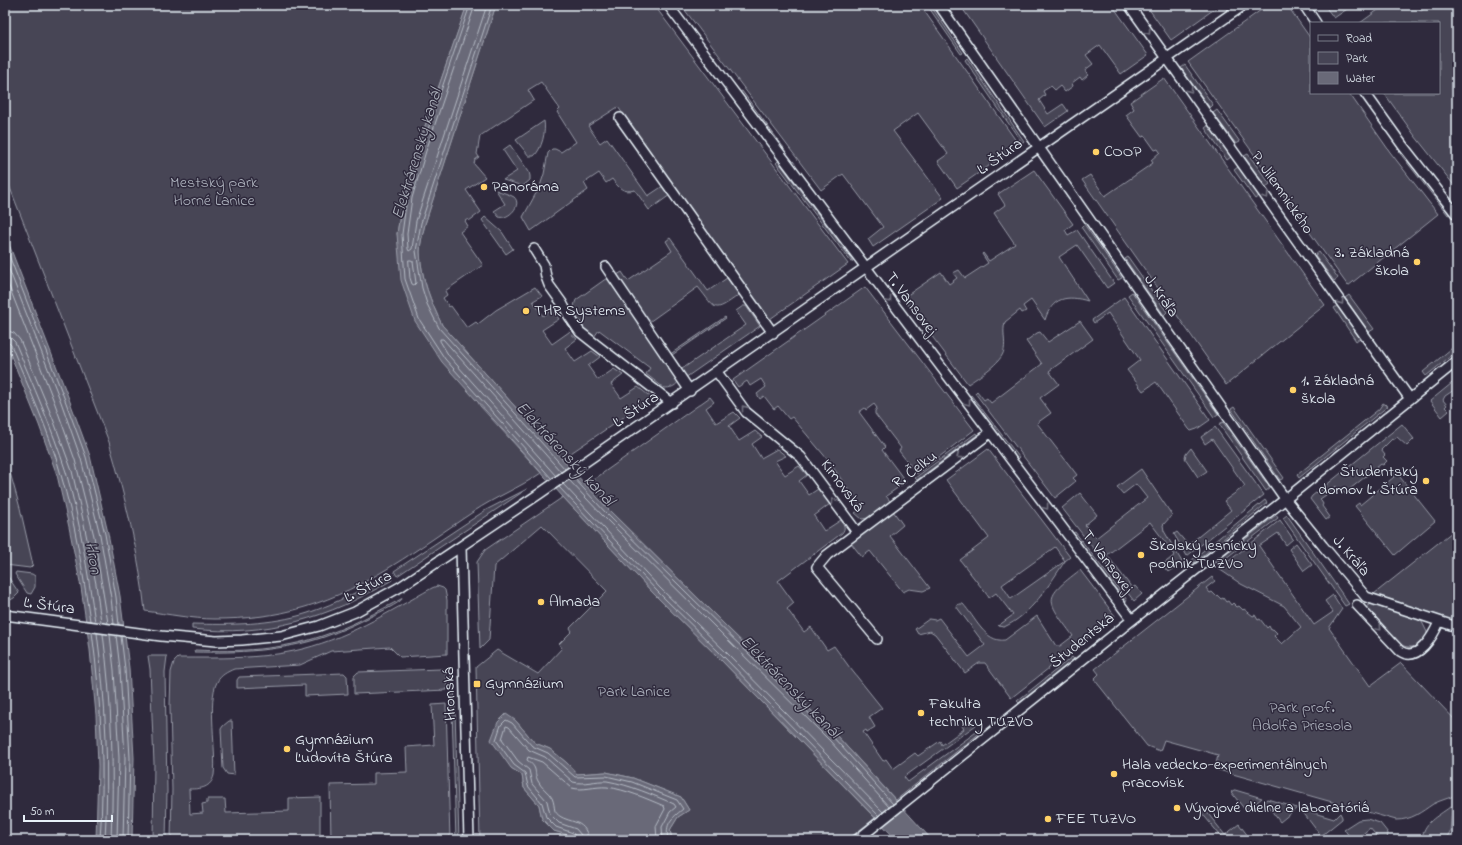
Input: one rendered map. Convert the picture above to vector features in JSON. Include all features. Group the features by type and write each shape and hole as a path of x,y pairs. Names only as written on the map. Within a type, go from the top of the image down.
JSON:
{"street":[{"name":"T. Vansovej","path":"668,5 1132,620"},
{"name":"J. Kráľa","path":"939,5 1286,500 1323,546 1366,597 1457,627"},
{"name":"P. Jilemnického","path":"1129,5 1410,399"},
{"name":"Ľ. Štúra","path":"5,615 161,636 216,641 281,636 332,622 355,612 386,596 461,547 690,391 1244,5"},
{"path":"1304,5 1315,22"},
{"path":"1366,94 1402,146 1457,215"},
{"path":"620,118 773,333"},
{"path":"534,249 544,264 546,277 549,284 580,332 672,403"},
{"path":"606,267 690,391"},
{"name":"Študentská","path":"861,837 1132,620 1286,500 1457,360"},
{"name":"Kimovská","path":"717,372 746,412 801,457 857,532 826,555 817,568 877,639"},
{"name":"R. Čelku","path":"857,532 990,433"},
{"name":"Hronská","path":"461,547 469,840"},
{"name":"J. Kráľa","path":"1366,597 1356,607 1400,651 1405,654 1412,654 1419,651 1435,633 1439,622"}],"green space":[{"name":"Mestský park Horné Lanice","path":"5,5 467,5 417,149 403,196 397,234 480,406 541,473 481,507 392,566 328,599 283,613 237,618 198,618 145,611 131,525 109,442 5,175"},
{"path":"496,5 654,5 848,264 770,319 618,107 588,126 600,143 607,138 648,196 663,186 670,195 649,210 635,190 624,190 612,179 606,183 599,173 584,183 588,190 531,231 523,217 540,186 548,153 552,149 561,152 576,142 557,112 560,109 541,82 528,90 534,100 480,136 477,154 479,157 475,160 474,164 485,177 466,190 481,212 469,221 468,219 465,221 468,226 460,232 483,265 445,291 447,295 443,298 449,307 451,306 467,328 476,322 478,324 496,310 535,287 542,296 533,301 543,316 552,310 559,319 542,330 552,344 569,332 577,339 565,348 575,362 592,351 600,357 588,366 598,380 614,369 623,375 611,384 621,398 638,387 652,398 562,459 442,325 427,290 422,271 420,245 425,224"},
{"path":"681,5 920,5 1019,145 957,188 938,161 948,154 918,113 893,131 943,198 873,247 868,239 883,227 843,174 821,190"},
{"path":"927,5 930,5 963,53 961,54"},
{"path":"960,5 1112,5 1148,55 1121,74 1100,45 1086,55 1093,64 1085,70 1088,75 1082,80 1080,77 1072,83 1073,86 1065,92 1060,86 1055,90 1051,86 1043,91 1045,95 1039,100 1048,114 1063,104 1068,111 1045,127"},
{"path":"1146,5 1220,5 1171,40"},
{"path":"1268,5 1287,5 1310,38 1310,94 1350,94 1390,152 1438,214 1348,286 1188,62"},
{"path":"1324,5 1353,5 1334,18"},
{"path":"1385,5 1418,5 1417,6 1421,11 1429,5 1457,5 1457,189 1415,136 1385,94 1440,94 1440,22 1361,22"},
{"path":"967,58 1024,141 1022,143 965,60"},
{"path":"1185,65 1213,105 1210,108 1181,68"},
{"path":"1164,78 1325,305 1226,385 1082,180 1090,175 1105,196 1153,163 1151,160 1160,152 1158,149 1155,150 1145,136 1142,137 1126,115 1134,109 1130,102"},
{"path":"742,91 784,148 783,149 740,92"},
{"path":"1217,110 1240,142 1236,144 1213,113"},
{"path":"544,121 544,135 539,149 534,156 529,156 516,140"},
{"path":"1209,125 1231,157 1227,160 1205,128"},
{"path":"510,145 529,172 530,180 523,186 503,180 517,171 503,150"},
{"path":"1401,151 1450,214 1448,215 1399,152"},
{"path":"1248,154 1270,184 1266,187 1244,156"},
{"path":"778,161 853,261 851,262 776,163"},
{"path":"1238,167 1259,196 1255,199 1234,170"},
{"path":"1034,170 1073,224 1065,230 1068,235 1077,230 1114,283 1107,288 1077,245 1059,257 1088,301 1067,298 1056,302 1048,312 1045,320 1031,300 1023,306 1026,311 1022,313 1020,310 1005,322 1004,350 999,360 968,384 903,298 941,272 949,284 957,278 953,273 959,270 965,278 988,263 982,254 983,253 989,261 1015,244 994,213 1005,205 998,194"},
{"path":"496,190 514,197 516,200 516,208 510,214 503,217 499,217 494,211 505,204"},
{"path":"485,217 502,232 513,249 506,254 482,220"},
{"path":"1084,224 1122,278 1118,280 1081,227"},
{"path":"670,238 708,291 727,278 739,295 724,305 716,307 712,305 698,287 649,322 617,275 622,272 628,281 672,251 666,241"},
{"path":"1319,252 1338,278 1334,281 1315,255"},
{"path":"1128,257 1167,312 1164,315 1125,259"},
{"path":"607,278 677,379 678,382 674,386 664,388 646,374 650,368 599,330 594,337 581,326 575,316 574,311 576,300"},
{"path":"865,287 974,430 917,474 899,451 901,448 875,414 877,408 874,404 866,410 865,408 859,412 885,447 882,450 906,482 886,496 890,501 868,518 862,519 855,513 861,508 828,460 792,417 789,419 778,406 774,409 764,396 760,399 757,394 766,387 761,379 750,386 747,381 738,387 733,380"},
{"path":"1132,292 1218,414 1214,417 1128,295"},
{"path":"1349,295 1374,329 1369,332 1345,298"},
{"path":"1124,297 1210,420 1197,429 1191,431 1189,429 1156,382 1143,391 1127,370 1140,360 1108,313 1094,323 1092,320"},
{"path":"743,306 746,306 760,326 685,378 669,355 725,317 726,318 672,355 682,369 746,325 736,311"},
{"path":"1337,306 1360,338 1356,341 1334,308"},
{"path":"1080,321 1093,339 1049,371 1059,384 1040,398 1051,413 1037,423 1077,475 1073,478 1076,481 1055,498 975,393 977,391 984,400 987,398 991,403 1042,364 1026,341 1040,332 1048,342"},
{"path":"1457,344 1457,351 1426,376 1423,372"},
{"path":"1457,379 1457,388 1445,396 1443,400 1447,405 1445,407 1449,411 1442,417 1430,401"},
{"path":"971,395 1019,457 1017,459 970,397"},
{"path":"710,397 714,402 706,408 716,423 734,412 740,418 729,426 739,441 755,431 762,437 752,444 761,458 777,449 786,456 775,461 785,475 799,466 807,475 799,481 809,495 818,489 830,504 814,516 824,531 841,520 843,523 844,528 842,533 778,581 794,603 787,609 804,632 811,627 827,650 834,646 882,708 869,717 875,727 867,732 866,730 863,732 883,761 886,759 893,769 915,753 918,756 940,741 942,745 964,729 962,726 971,720 976,725 904,777 908,782 979,730 981,732 896,800 836,735 609,510 586,485"},
{"path":"1383,403 1388,406 1299,478 1297,475 1379,409"},
{"path":"1234,407 1284,478 1280,480 1231,409"},
{"path":"1223,422 1270,488 1266,491 1219,424"},
{"path":"1402,424 1414,439 1407,446 1397,437 1393,440 1392,439 1381,450 1385,455 1383,457 1387,461 1383,465 1381,464 1350,489 1351,491 1346,495 1336,486 1330,492 1325,486"},
{"path":"1215,427 1264,495 1187,556 1174,534 1177,532 1188,545 1231,510 1224,501 1245,486 1212,439 1205,444 1201,437"},
{"path":"976,433 977,435 917,480 915,478"},
{"path":"1191,448 1207,471 1198,477 1185,458 1186,454"},
{"path":"988,449 1070,557 1065,561 1046,589 1031,607 1014,622 1004,627 998,626 1013,615 996,593 989,598 960,560 989,538 946,480","holes":["1055,547 1065,561 1011,599 1002,585"]},
{"path":"5,462 11,476 20,508 33,565 30,568 5,565"},
{"path":"1141,469 1172,515 1163,525 1164,531 1182,562 1168,572 1162,565 1175,555 1150,522 1107,555 1132,588 1135,586 1142,594 1134,601 1062,508 1080,493 1097,515 1085,525 1096,538 1147,498 1136,484 1123,494 1117,487"},
{"path":"1396,472 1435,521 1395,555 1355,506 1359,503 1360,505 1394,477 1392,476"},
{"path":"527,489 397,576 394,571 486,510"},
{"path":"1321,489 1326,495 1320,499 1323,504 1322,506 1330,517 1326,520 1310,499"},
{"name":"Park Lanice","path":"563,497 654,594 721,660 875,818 847,840 672,840 670,830 678,817 689,810 681,797 633,778 606,772 577,774 567,763 550,749 535,743 515,720 511,768 522,775 524,788 539,805 542,819 554,831 571,836 574,840 480,840 476,667 497,650 538,674 562,648 559,644 572,631 570,628 607,591 542,525 494,566 489,640 480,649 477,562 485,550"},
{"path":"1265,500 1267,503 1194,563 1192,560"},
{"path":"893,511 903,525 890,536 930,588 923,591 909,589 903,592 870,551 862,557 851,543"},
{"path":"1276,515 1278,518 1217,565 1215,563"},
{"path":"1287,515 1349,604 1345,606 1283,518"},
{"name":"Park prof. Adolfa Priesola","path":"1280,520 1293,539 1286,545 1278,533 1259,546 1314,625 1333,612 1325,601 1333,595 1342,609 1329,628 1370,686 1401,663 1457,722 1457,795 1433,804 1412,817 1396,820 1215,769 1218,755 1164,740 1160,751 1147,746 1094,679 1099,674 1095,669 1212,577 1215,581 1206,588 1210,593 1212,592 1221,599 1223,598 1231,605 1233,603 1237,607 1239,606 1253,616 1255,615 1267,628 1269,626 1271,630 1273,629 1277,633 1274,636 1282,644 1301,627 1284,606 1241,584 1219,569"},
{"path":"1457,528 1457,622 1374,594"},
{"path":"1075,532 1127,600 1126,602 1073,533"},
{"path":"1296,543 1312,565 1304,571 1289,549"},
{"path":"1080,570 1115,616 1011,698 985,663 979,663 965,673 935,634 930,631 918,634 915,629 929,619 935,620 939,618 969,657 985,645 956,606 963,604 981,628 986,633 998,640 1005,640 1037,616 1056,646 1060,646 1073,636 1057,614 1053,607 1052,600 1059,587"},
{"path":"5,572 19,593 5,603"},
{"path":"16,572 32,574 35,576 35,587 31,594 27,593 15,574"},
{"path":"389,575 392,580 345,605 296,622 246,630 219,631 192,629 192,624 265,622 294,617 340,600"},
{"path":"437,586 445,590 447,600 447,654 400,657 390,647 331,651 300,665 234,669 220,677 217,682 214,690 212,713 215,765 214,775 211,783 205,787 189,789 190,814 203,813 202,804 207,803 207,799 225,799 226,813 289,811 289,798 320,797 320,840 171,840 171,672 174,662 178,658 252,657 280,654 313,646 365,625"},
{"path":"403,598 394,605 354,625 308,642 260,650 227,652 194,652 195,650 227,651 259,649 307,641 353,624"},
{"path":"1373,603 1422,622 1427,632 1426,637 1416,646 1407,647 1398,643 1369,612 1368,606"},
{"path":"148,656 167,656 165,672 167,791 166,840 153,840 154,763 150,669"},
{"path":"1072,657 1074,659 1019,703 1017,701"},
{"path":"444,670 447,678 447,690 354,694 354,676 358,672"},
{"path":"344,673 347,676 348,694 305,696 305,685 237,688 237,680 239,677"},
{"path":"452,675 454,679 459,840 456,840"},
{"path":"446,704 450,840 331,840 330,785 374,784 374,773 407,772 406,747 434,745 432,705"},
{"path":"229,721 232,721 234,775 227,774 223,768 221,729"},
{"path":"1234,790 1262,798 1246,811 1231,792"},
{"path":"1267,799 1297,808 1280,822 1264,801"},
{"path":"1450,807 1452,808 1450,832 1447,837 1422,840 1428,824"},
{"path":"1205,810 1225,835 1239,824 1251,840 1224,840 1201,812"},
{"path":"1304,810 1334,819 1340,813 1342,819 1321,836 1302,811"},
{"path":"1367,819 1380,823 1388,833 1387,840 1378,840 1379,839 1370,828 1355,840 1352,840 1344,829 1358,820"}],"water":[{"name":"Elektrárenský kanál","path":"467,5 496,5 425,224 421,242 420,252 424,280 430,299 442,325 609,510 836,735 932,840 897,840 721,660 654,594 563,497 442,362 415,321 401,280 397,234 403,196 417,149"},
{"name":"Hron","path":"5,234 90,456 108,533 120,596 129,668 134,758 132,840 96,840 98,766 96,715 90,650 81,587 57,475 39,425 5,341"},
{"path":"506,714 515,720 535,743 550,749 567,763 577,774 606,772 633,778 681,797 689,810 678,817 670,830 672,840 574,840 571,836 554,831 542,819 539,805 524,788 522,775 511,768 491,740 498,722"}],"place":[{"name":"COOP","path":"1096,152"},
{"name":"Panoráma","path":"484,187"},
{"name":"3. Základná škola","path":"1417,262"},
{"name":"THR Systems","path":"526,311"},
{"name":"1. Základná škola","path":"1293,390"},
{"name":"Študentský domov Ľ. Štúra","path":"1426,481"},
{"name":"Školský lesnícky podnik TUZVO","path":"1141,555"},
{"name":"Almada","path":"541,602"},
{"name":"Gymnázium","path":"477,684"},
{"name":"Fakulta techniky TUZVO","path":"921,713"},
{"name":"Gymnázium Ľudovíta Štúra","path":"287,749"},
{"name":"Hala vedecko-experimentálnych pracovísk","path":"1114,774"},
{"name":"Vývojové dielne a laboratóriá","path":"1177,808"},
{"name":"FEE TUZVO","path":"1048,819"}]}
